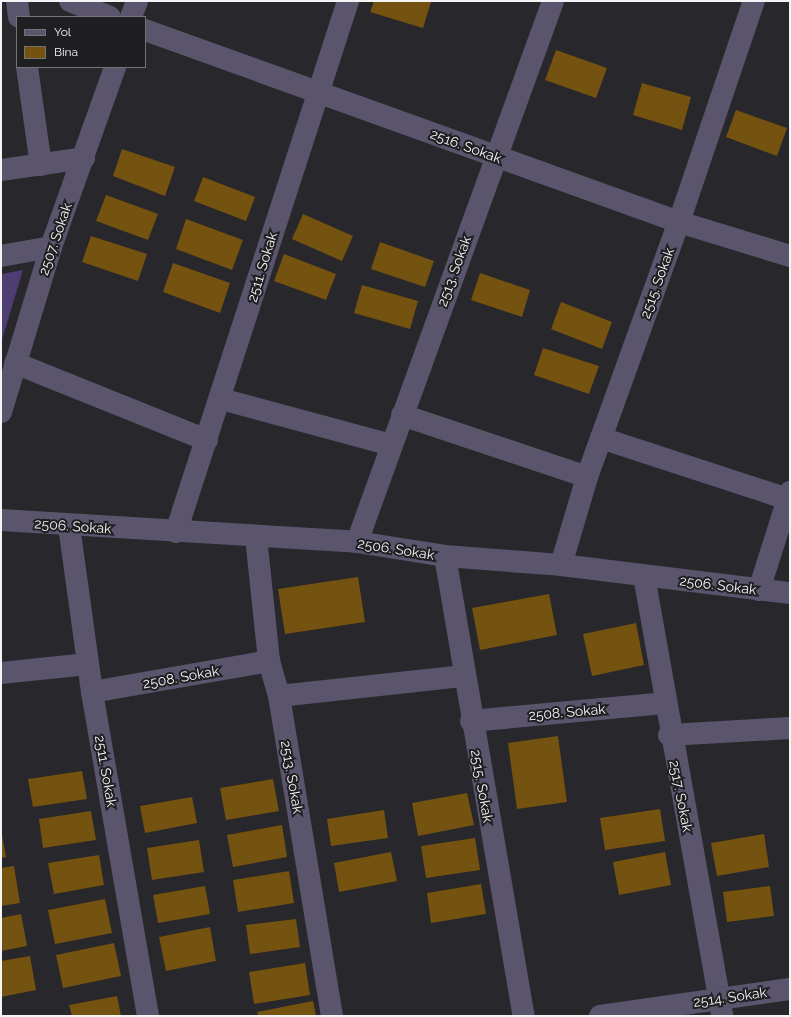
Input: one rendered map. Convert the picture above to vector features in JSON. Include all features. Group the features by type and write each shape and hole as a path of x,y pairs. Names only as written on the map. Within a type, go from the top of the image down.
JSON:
{"street":[{"path":"17,1 19,16"},
{"path":"70,1 108,16"},
{"path":"131,16 137,1"},
{"name":"2511. Sokak","path":"176,532 222,399 316,92 348,1"},
{"name":"2513. Sokak","path":"357,542 495,157 553,1"},
{"name":"2515. Sokak","path":"561,565 587,477 679,222 754,1"},
{"name":"2516. Sokak","path":"146,30 679,222 790,256"},
{"path":"26,68 41,165"},
{"name":"2507. Sokak","path":"1,412 51,247 84,158 114,68"},
{"path":"1,170 84,158"},
{"path":"1,256 51,247"},
{"path":"15,364 207,440"},
{"path":"222,399 391,445"},
{"path":"402,415 587,477"},
{"path":"601,438 789,495 759,590"},
{"name":"2506. Sokak","path":"1,520 256,538 357,542 445,556 561,565 790,593"},
{"name":"2511. Sokak","path":"70,526 92,692 148,1016"},
{"name":"2513. Sokak","path":"256,538 269,661 279,696 332,1016"},
{"name":"2515. Sokak","path":"445,556 471,721 524,1016"},
{"name":"2517. Sokak","path":"644,576 669,734 721,1007"},
{"name":"2508. Sokak","path":"92,692 269,661"},
{"path":"1,673 88,664"},
{"path":"279,696 464,676"},
{"name":"2508. Sokak","path":"471,721 664,703"},
{"path":"669,734 790,728"},
{"name":"2514. Sokak","path":"600,1016 721,1007 790,989"}],"shaded area":[{"path":"23,270 1,343 1,274"}],"building":[{"path":"374,1 431,2 423,28 370,12"},
{"path":"556,50 607,68 596,98 545,80"},
{"path":"642,83 691,97 682,130 633,115"},
{"path":"736,110 787,128 777,156 726,137"},
{"path":"122,149 175,167 165,196 113,176"},
{"path":"203,177 255,197 246,221 194,201"},
{"path":"106,195 158,214 148,240 96,221"},
{"path":"303,214 353,236 342,261 292,239"},
{"path":"186,219 243,240 232,270 176,249"},
{"path":"91,236 147,254 138,281 82,262"},
{"path":"380,242 434,261 425,287 371,269"},
{"path":"284,254 336,274 326,300 274,281"},
{"path":"173,263 230,283 220,313 163,292"},
{"path":"480,273 530,290 522,317 471,300"},
{"path":"362,285 418,301 410,329 354,313"},
{"path":"561,302 612,322 602,349 551,329"},
{"path":"543,348 599,366 589,394 534,375"},
{"path":"358,577 365,622 285,634 278,589"},
{"path":"549,594 557,635 480,650 472,608"},
{"path":"636,623 644,665 592,676 583,634"},
{"path":"558,736 567,802 517,809 508,743"},
{"path":"82,771 87,799 33,807 28,779"},
{"path":"273,779 279,811 226,820 220,788"},
{"path":"467,793 474,825 418,836 412,803"},
{"path":"192,797 197,823 145,833 140,806"},
{"path":"660,809 665,841 605,850 600,818"},
{"path":"384,810 388,838 331,846 327,819"},
{"path":"91,811 96,840 43,848 39,819"},
{"path":"282,825 287,857 233,867 227,835"},
{"path":"1,829 6,857 1,858"},
{"path":"764,834 769,867 717,876 711,843"},
{"path":"475,838 480,870 426,878 421,846"},
{"path":"199,840 204,872 152,880 147,848"},
{"path":"391,852 397,881 339,892 334,863"},
{"path":"665,852 671,885 619,895 613,862"},
{"path":"99,855 104,885 54,894 48,863"},
{"path":"14,866 20,903 1,906 1,868"},
{"path":"289,871 294,903 238,912 233,880"},
{"path":"481,884 486,914 431,923 427,893"},
{"path":"205,886 210,914 158,923 153,895"},
{"path":"770,886 774,916 727,922 723,892"},
{"path":"105,899 112,933 55,944 48,910"},
{"path":"21,914 27,946 1,951 1,918"},
{"path":"296,919 300,947 250,954 246,925"},
{"path":"210,927 216,961 166,971 159,937"},
{"path":"114,943 121,976 63,988 56,955"},
{"path":"30,956 36,990 1,997 1,961"},
{"path":"305,963 310,995 254,1004 249,972"},
{"path":"117,996 121,1016 72,1016 69,1005"},
{"path":"313,1001 316,1016 258,1016 257,1012"}]}
